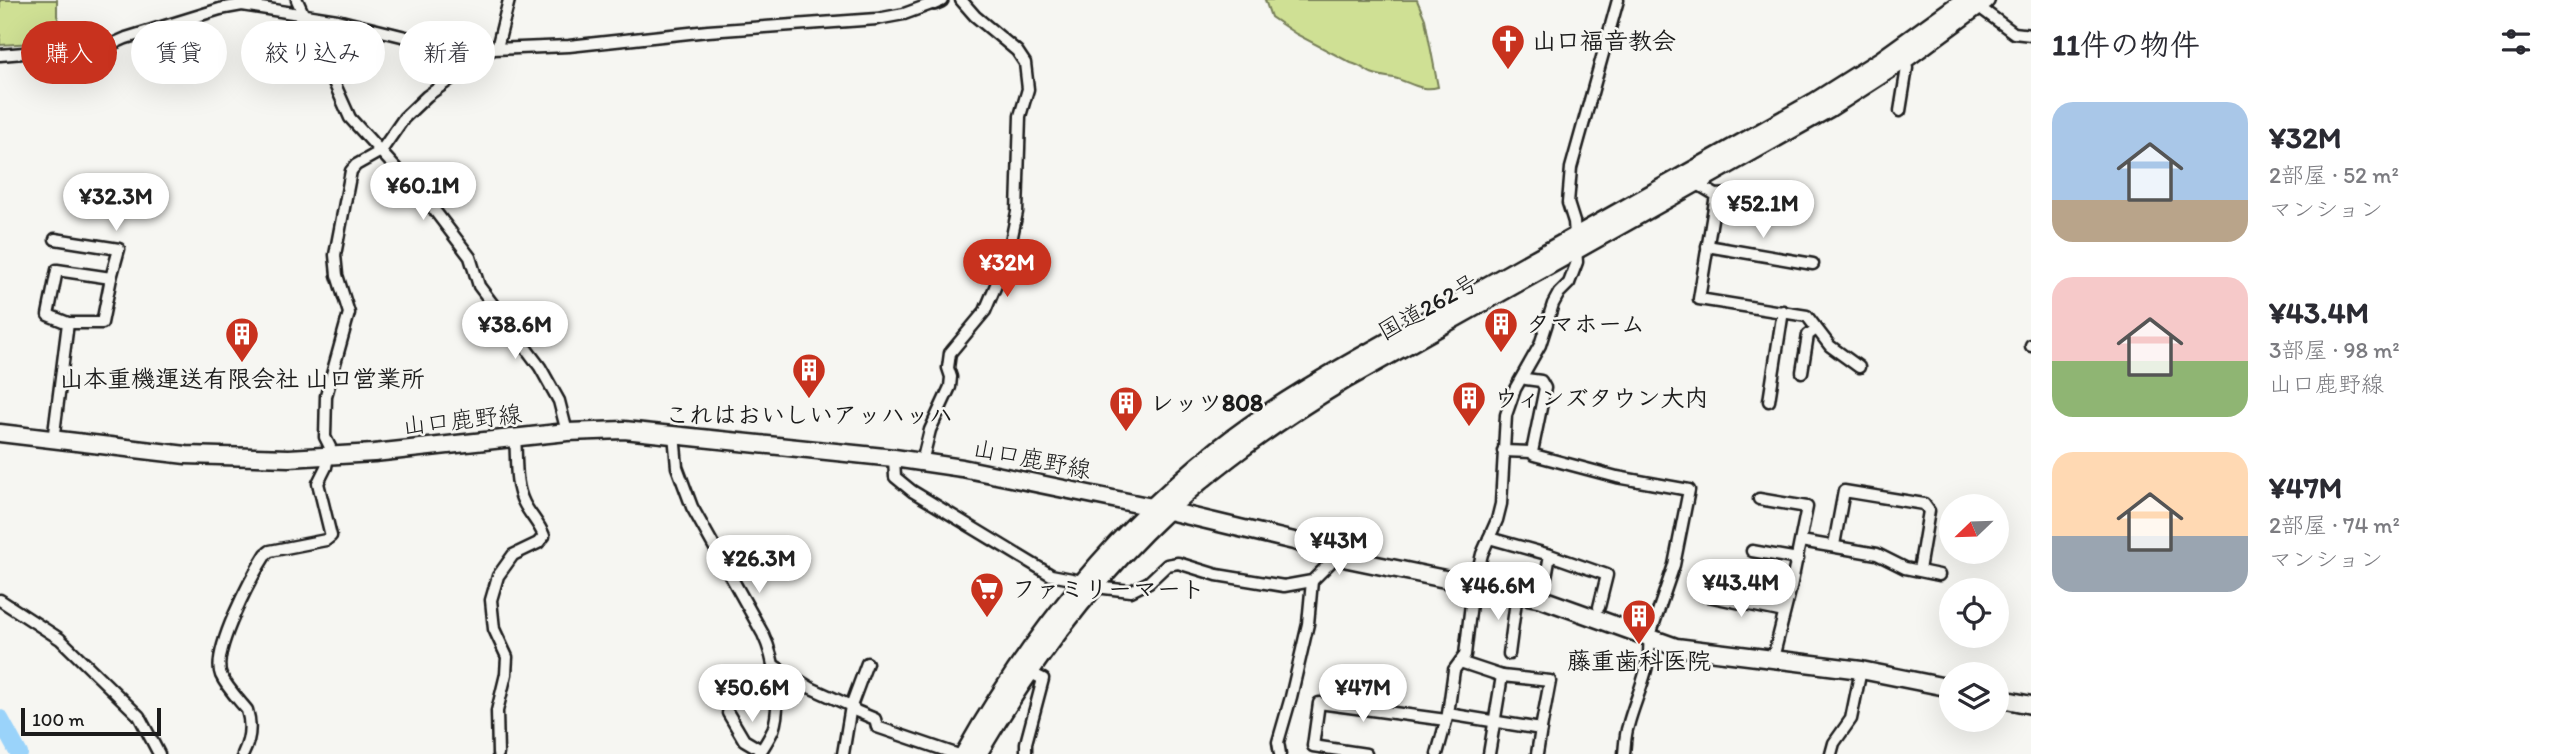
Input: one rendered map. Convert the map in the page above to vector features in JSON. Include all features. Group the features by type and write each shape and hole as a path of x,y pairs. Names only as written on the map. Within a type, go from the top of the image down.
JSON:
{"main road":[{"name":"国道262号","path":"1692,179 1975,2"},
{"name":"国道262号","path":"964,754 1017,668 1088,584 1220,447 1304,391 1692,179 1830,108 1903,61 1975,2"},
{"name":"山口鹿野線","path":"0,433 186,456 329,456 567,432 624,430 894,458 1159,509 1294,541 1348,559 1542,599 1676,647 1861,670 1939,686"},
{"name":"国道262号","path":"978,754 1088,584"},
{"path":"2009,700 2031,705"}],"street":[{"path":"297,0 350,118 435,211 470,257 479,286 540,367 559,401 567,432"},
{"path":"495,48 509,0"},
{"path":"922,462 930,430 950,387 951,377 947,368 950,353 985,311 1010,246 1017,212 1020,116 1028,89 1024,64 1017,51 1006,39 975,16 961,0"},
{"path":"1437,754 1447,717 1454,670 1465,654 1472,595 1482,554 1501,504 1506,415 1514,388 1541,345 1553,304 1574,273 1577,262 1574,222 1568,203 1572,168 1618,0"},
{"path":"495,49 569,46 708,31 877,19 904,14 936,1"},
{"path":"1975,2 2014,33 2031,35"},
{"path":"0,55 108,46 220,9 242,5 374,27 399,34"},
{"path":"1900,111 1907,68 1903,61"},
{"path":"243,754 250,730 249,717 219,667 227,632 266,554 326,540 331,536 318,483 330,447 325,438 326,396 349,313 337,275 335,255 351,171 381,150 404,118 444,84"},
{"path":"1692,179 1716,195 1748,193"},
{"path":"1716,195 1699,299 1807,316 1830,346 1859,367"},
{"path":"55,239 119,249 102,323 68,323 48,315 57,270 111,278"},
{"path":"1707,246 1814,264"},
{"path":"1769,401 1783,311"},
{"path":"53,440 68,323"},
{"path":"1802,372 1808,335 1816,329"},
{"path":"1522,376 1541,381 1545,388 1531,452"},
{"path":"674,434 677,467 682,485 704,532 763,634 774,665 776,720 772,733 760,752 744,740 729,713"},
{"path":"498,754 497,711 506,674 507,657 494,629 491,600 498,576 513,555 538,543 544,536 540,525 523,502 518,485 515,437"},
{"path":"1503,451 1531,452 1618,477 1689,490 1674,565 1649,638 1650,649 1627,727 1624,754"},
{"path":"894,458 895,477 912,491 1051,575 1088,584 1131,591 1149,582 1167,565 1178,563 1217,575 1284,586 1312,581 1330,564 1332,554"},
{"path":"1834,545 1844,491 1924,504 1929,511 1919,570"},
{"path":"1759,499 1807,507 1798,559 1773,658"},
{"path":"1489,538 1607,575 1599,607"},
{"path":"1801,541 1877,554 1905,568 1939,575"},
{"path":"1752,551 1798,559"},
{"path":"1542,599 1550,555"},
{"path":"1280,754 1278,742 1308,624 1312,581"},
{"path":"1509,654 1517,593"},
{"path":"1703,595 1784,612"},
{"path":"0,600 60,639 139,716 159,754"},
{"path":"1460,662 1502,676 1549,681 1537,754"},
{"path":"843,754 851,706 867,663"},
{"path":"774,665 811,688 875,719 877,727 956,754"},
{"path":"1830,754 1834,743 1851,719 1861,670"},
{"path":"1026,754 1026,743 1043,679 1029,672"},
{"path":"1489,754 1502,676"},
{"path":"1366,754 1313,750 1319,703 1495,721 1541,729"}],"green space":[{"path":"0,0 57,0 59,21 21,21 21,44 0,45"},
{"path":"1265,0 1417,0 1425,19 1438,87 1421,87 1374,74 1351,63 1296,34 1271,17"}],"waterway":[{"path":"0,719 19,754"}],"place":[{"name":"山口福音教会","path":"1508,71"},
{"name":"タマホーム","path":"1501,354"},
{"name":"山本重機運送有限会社 山口営業所","path":"242,364"},
{"name":"これはおいしいアッハッハ","path":"809,400"},
{"name":"ウィンズタウン大内","path":"1469,428"},
{"name":"レッツ808","path":"1126,433"},
{"name":"ファミリーマート","path":"987,619"},
{"name":"藤重歯科医院","path":"1639,646"}]}
